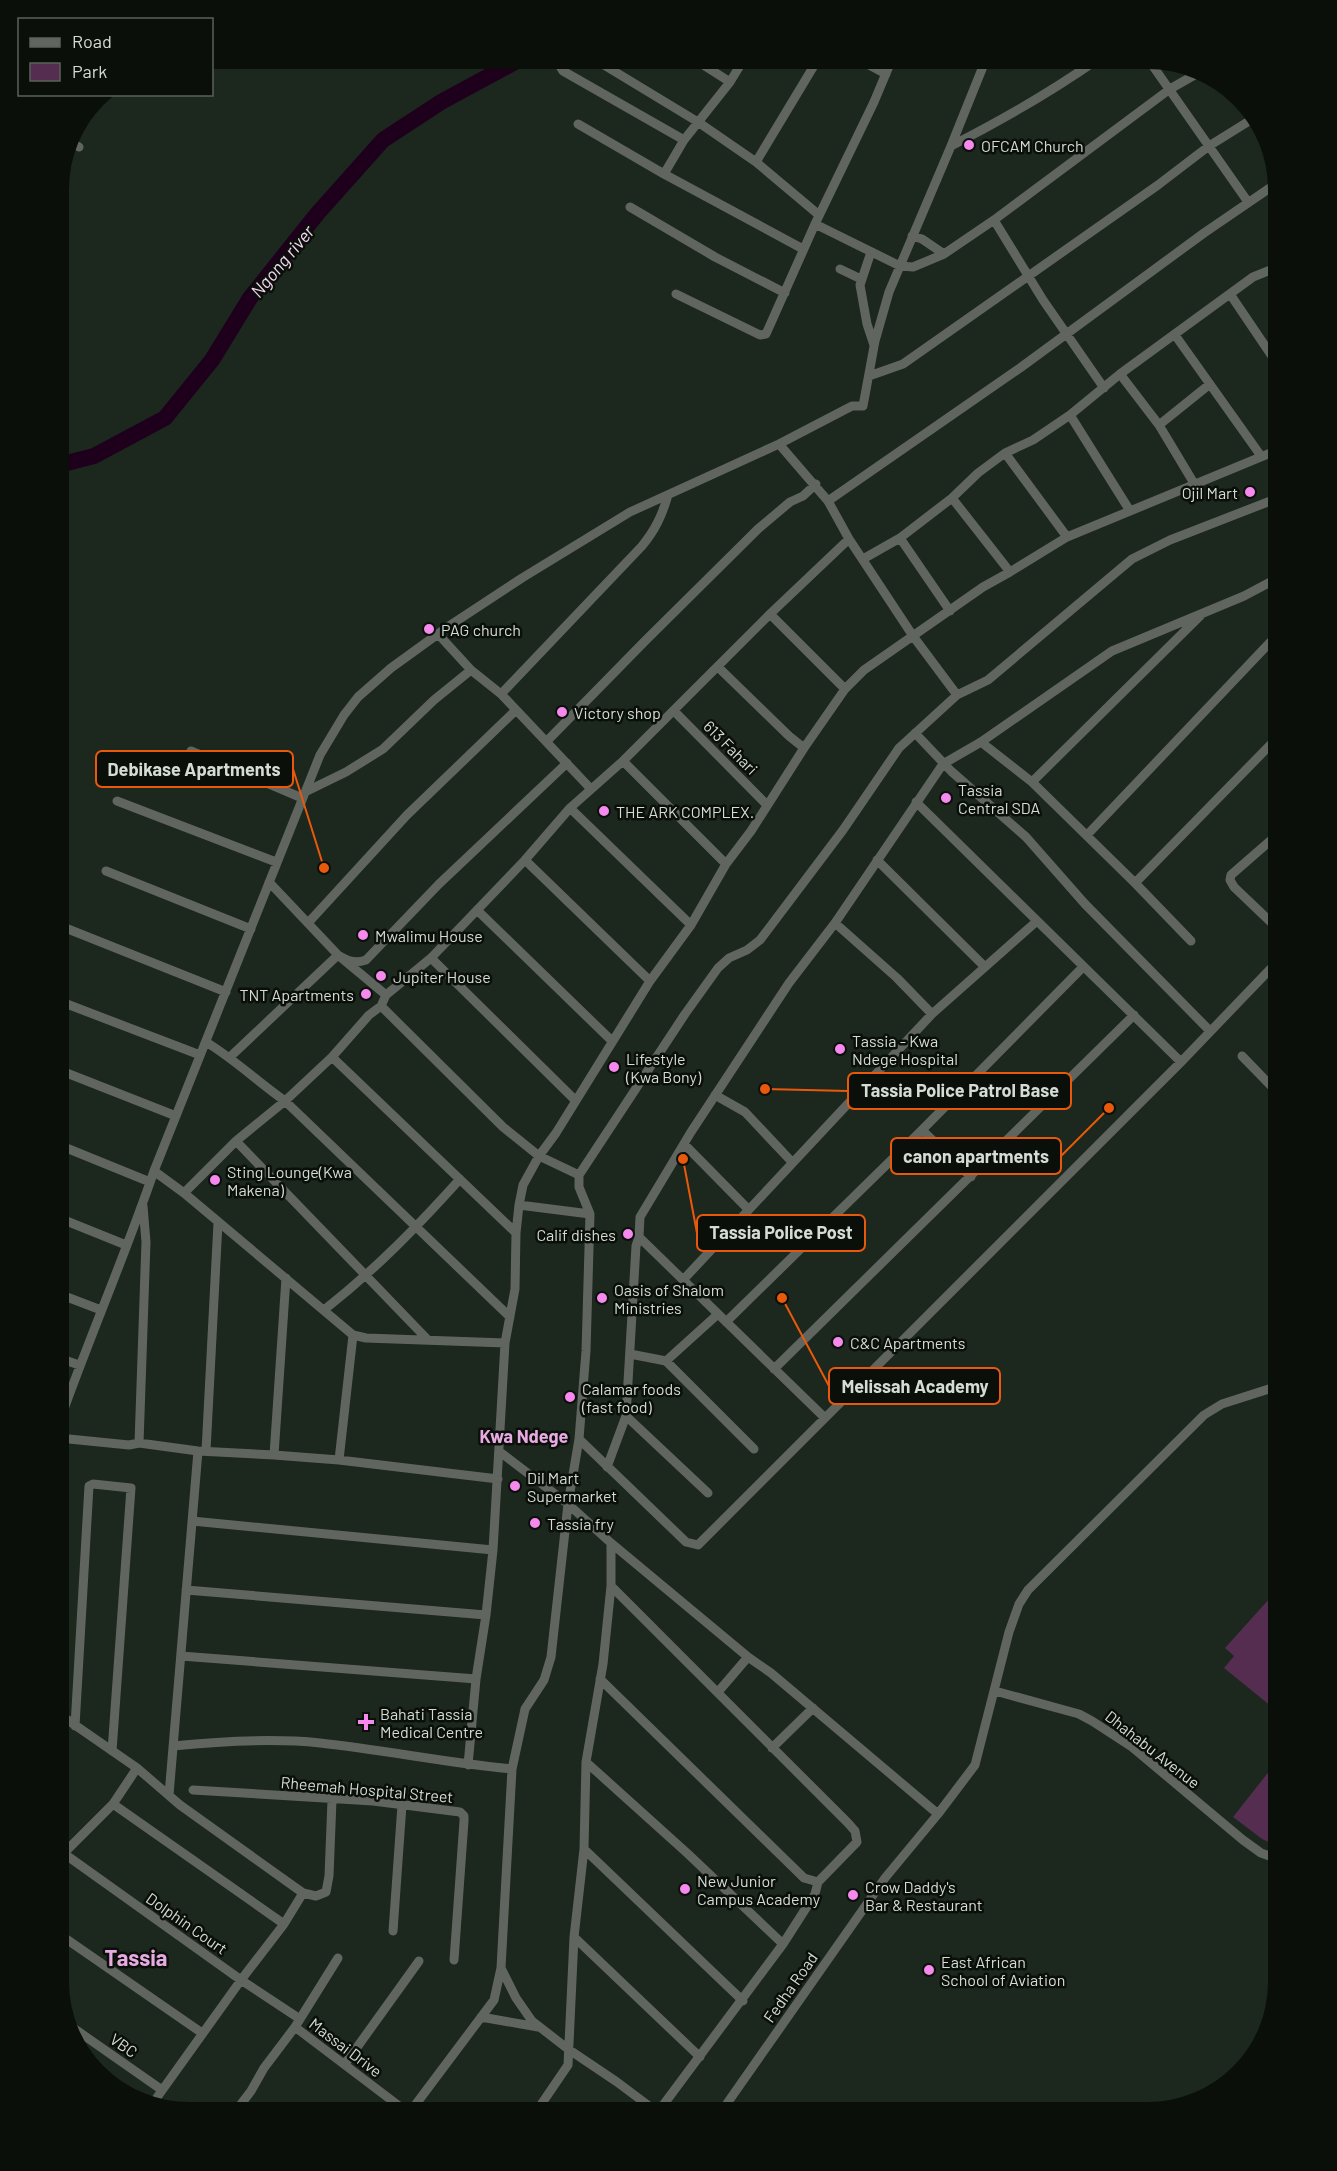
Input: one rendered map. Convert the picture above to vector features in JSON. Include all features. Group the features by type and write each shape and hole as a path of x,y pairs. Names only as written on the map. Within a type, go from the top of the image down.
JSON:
{"street":[{"path":"563,69 684,140"},
{"path":"611,69 699,122 756,162 817,219 871,252 900,266 913,267 944,254 994,220 1170,89 1191,77"},
{"path":"710,69 730,82"},
{"path":"664,174 684,140 738,69"},
{"path":"756,162 812,69"},
{"path":"877,69 886,74"},
{"path":"676,294 763,336 766,334 803,249 888,69"},
{"path":"69,1394 154,1171 303,795 320,754 344,716 358,697 391,668 438,634 522,578 630,512 779,444 852,406 863,406 883,309 982,69"},
{"path":"951,147 1043,96 1083,69"},
{"path":"1155,69 1248,202"},
{"path":"869,376 903,364 1158,185 1209,146 1248,122"},
{"path":"578,124 664,174 803,249"},
{"path":"828,501 1020,368 1268,189"},
{"path":"630,207 715,257 785,293"},
{"path":"994,220 1043,300 1104,388"},
{"path":"912,236 922,239 944,254"},
{"path":"871,252 861,279 861,294 874,345"},
{"path":"840,269 861,279"},
{"path":"863,559 900,538 1005,453 1033,440 1070,415 1120,374 1253,277 1268,271"},
{"path":"1230,294 1268,350"},
{"path":"1175,335 1261,456"},
{"path":"1120,374 1159,425 1195,485"},
{"path":"1159,425 1210,384"},
{"path":"1070,415 1130,511"},
{"path":"779,444 816,484 913,636 957,695"},
{"path":"1005,453 1067,537"},
{"path":"468,1765 476,1679 493,1550 505,1343 515,1289 519,1205 523,1185 539,1156 556,1133 650,981 691,925 726,864 751,831 845,689 873,663 983,587 1011,573 1067,537 1268,454"},
{"path":"547,741 758,529 816,484"},
{"path":"501,694 648,539 661,519 668,495"},
{"path":"952,498 1011,573"},
{"path":"417,2102 494,2000 501,1968 512,1769 525,1709 544,1680 551,1656 568,1504 579,1439 586,1350 590,1214 579,1187 579,1175 718,968 729,958 747,950 760,940 843,830 894,754 915,733 957,695 988,680 1132,560 1170,540 1268,502"},
{"path":"900,538 950,611"},
{"path":"184,1193 236,1140 285,1101 332,1057 363,1021 381,1006 386,995 431,958 525,861 570,808 623,761 770,614 849,539"},
{"path":"607,1467 626,1416 636,1246 639,1238 640,1217 715,1095 789,983 835,923 943,764 981,742 1112,651 1244,596 1268,583"},
{"path":"1032,782 1205,611"},
{"path":"770,614 845,689"},
{"path":"438,634 471,670 501,694 591,789"},
{"path":"1087,835 1268,645"},
{"path":"718,667 804,748"},
{"path":"190,751 303,795 383,749 434,700 471,670"},
{"path":"308,923 406,816 516,710"},
{"name":"613 Fahari","path":"674,711 767,805"},
{"path":"915,733 943,764 1026,837 1085,904 1210,1031"},
{"path":"981,742 1032,782 1191,941"},
{"path":"1135,883 1268,747"},
{"path":"623,761 726,864"},
{"path":"338,955 358,963 369,958 439,884 567,763"},
{"path":"117,801 276,862"},
{"path":"916,802 1182,1062"},
{"path":"570,808 691,925"},
{"path":"1268,844 1231,875 1230,880 1234,888 1268,920"},
{"path":"877,860 984,966"},
{"path":"525,861 650,981"},
{"path":"106,871 251,929"},
{"path":"269,882 338,955 386,995"},
{"path":"477,910 612,1041"},
{"path":"683,1280 932,1014 1037,921"},
{"path":"835,923 897,978 932,1014"},
{"path":"69,929 226,992"},
{"path":"230,1057 338,955"},
{"path":"431,958 575,1100"},
{"path":"726,1322 922,1130 1083,967"},
{"path":"579,1439 686,1542 698,1545 1182,1062 1268,971"},
{"path":"69,1005 200,1055"},
{"path":"381,1006 503,1127 539,1156 579,1175"},
{"path":"774,1369 1134,1015"},
{"path":"206,1042 230,1057 285,1101 510,1317"},
{"path":"1242,1056 1268,1083"},
{"path":"332,1057 516,1233"},
{"path":"69,1074 176,1116"},
{"path":"715,1095 745,1112 792,1162"},
{"path":"922,1130 971,1177"},
{"path":"236,1140 365,1277 428,1340"},
{"path":"684,1144 748,1209"},
{"path":"69,1148 150,1182"},
{"path":"154,1171 184,1193 353,1335 366,1338 505,1343"},
{"path":"324,1310 365,1277 416,1227 460,1179"},
{"path":"139,1443 146,1242 143,1204"},
{"path":"519,1205 590,1214"},
{"path":"69,1222 126,1245"},
{"path":"169,1796 192,1521 202,1451 218,1223"},
{"path":"639,1238 825,1418"},
{"path":"274,1455 286,1278"},
{"path":"69,1298 101,1310"},
{"path":"666,1361 718,1314"},
{"path":"339,1460 353,1335"},
{"path":"630,1354 666,1361 754,1449"},
{"path":"69,1362 79,1365"},
{"name":"Fedha Road","path":"728,2102 885,1878 975,1765 1009,1632 1019,1604 1028,1590 1204,1414 1222,1404 1268,1389"},
{"path":"626,1416 708,1493"},
{"path":"69,1439 339,1460 498,1479"},
{"path":"500,1452 568,1504 610,1543 748,1657 771,1673 938,1814"},
{"path":"75,1726 89,1486 93,1484 131,1488 112,1751"},
{"path":"192,1521 493,1550"},
{"path":"543,2102 568,2065 574,1937 584,1849 586,1762 600,1679 611,1586 610,1543"},
{"path":"611,1586 848,1822 857,1836 857,1842 818,1882 815,1894 743,2001 663,2102"},
{"path":"186,1590 486,1615"},
{"path":"181,1656 476,1679"},
{"path":"718,1692 748,1657"},
{"path":"600,1679 804,1878 818,1882"},
{"name":"Dhahabu Avenue","path":"995,1691 1079,1714 1092,1720 1132,1747 1243,1840 1268,1855"},
{"path":"772,1748 813,1708"},
{"path":"69,1722 137,1768 169,1796 303,1893 316,1896 326,1892 329,1876 332,1800"},
{"path":"173,1746 261,1740 321,1743 468,1765 512,1769"},
{"path":"586,1762 783,1944"},
{"path":"69,1844 112,1804 137,1768"},
{"name":"Rheemah Hospital Street","path":"193,1790 458,1811 464,1818 454,1960"},
{"path":"112,1804 284,1924"},
{"path":"393,1931 402,1805"},
{"path":"584,1849 743,2001"},
{"name":"Dolphin Court","path":"69,1858 298,2023"},
{"path":"157,2098 284,1924 303,1893"},
{"path":"574,1937 700,2057"},
{"path":"69,1942 202,2033"},
{"path":"244,2102 264,2068 298,2023 338,1958"},
{"path":"345,2064 419,1961"},
{"path":"501,1968 525,2013 539,2027 642,2102"},
{"path":"481,2018 539,2027"},
{"name":"Massai Drive","path":"298,2023 345,2064 396,2102"},
{"name":"VBC","path":"80,2033 162,2090"}],"green space":[{"path":"1268,1600 1268,1704 1224,1668 1234,1656 1225,1648"},
{"path":"1268,1773 1268,1842 1233,1817"}],"waterway":[{"name":"Ngong river","path":"69,462 94,456 165,418 212,360 250,298 317,214 383,140 441,102 502,69"}],"place":[{"name":"OFCAM Church","path":"969,145"},
{"name":"Ojil Mart","path":"1250,492"},
{"name":"PAG church","path":"429,629"},
{"name":"Victory shop","path":"562,712"},
{"name":"Tassia Central SDA","path":"946,798"},
{"name":"THE ARK COMPLEX.","path":"604,811"},
{"name":"Debikase Apartments","path":"324,868"},
{"name":"Mwalimu House","path":"363,935"},
{"name":"Jupiter House","path":"381,976"},
{"name":"TNT Apartments","path":"366,994"},
{"name":"Tassia - Kwa Ndege Hospital","path":"840,1049"},
{"name":"Lifestyle (Kwa Bony)","path":"614,1067"},
{"name":"Tassia Police Patrol Base","path":"765,1089"},
{"name":"canon apartments","path":"1109,1108"},
{"name":"Tassia Police Post","path":"683,1159"},
{"name":"Sting Lounge(Kwa Makena)","path":"215,1180"},
{"name":"Calif dishes","path":"628,1234"},
{"name":"Oasis of Shalom Ministries","path":"602,1298"},
{"name":"Melissah Academy","path":"782,1298"},
{"name":"C&C Apartments","path":"838,1342"},
{"name":"Calamar foods (fast food)","path":"570,1397"},
{"name":"Dil Mart Supermarket","path":"515,1486"},
{"name":"Tassia fry","path":"535,1523"},
{"name":"Bahati Tassia Medical Centre","path":"366,1722"},
{"name":"New Junior Campus Academy","path":"685,1889"},
{"name":"Crow Daddy's Bar & Restaurant","path":"853,1895"},
{"name":"East African School of Aviation","path":"929,1970"}],"district":[{"name":"Kwa Ndege","path":"524,1436"},
{"name":"Tassia","path":"136,1957"}]}
